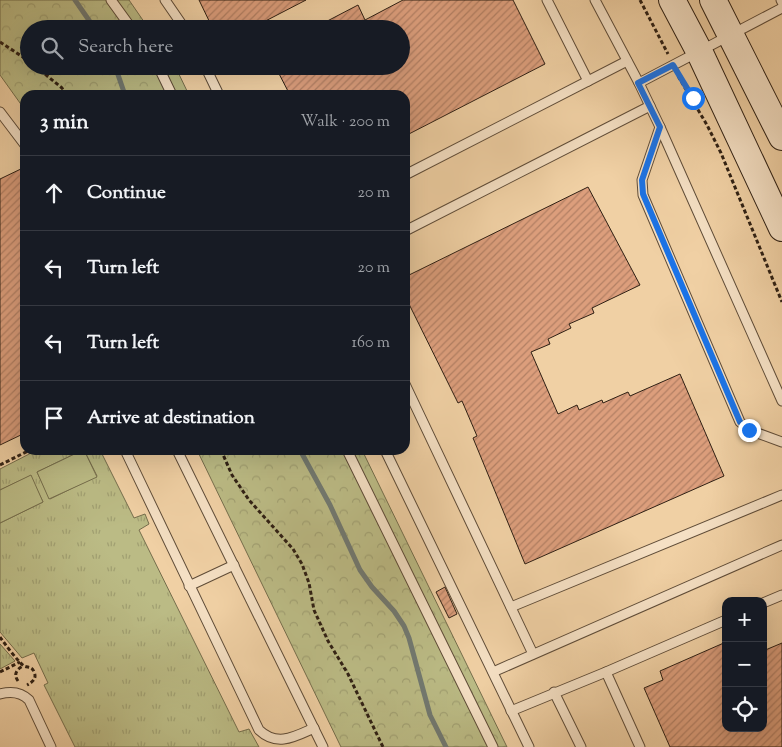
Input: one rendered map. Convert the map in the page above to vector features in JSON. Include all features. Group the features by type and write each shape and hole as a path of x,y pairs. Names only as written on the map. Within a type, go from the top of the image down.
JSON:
{"street":[{"path":"672,0 699,52 782,228"},
{"path":"713,0 782,137"}],"lane":[{"path":"111,0 125,20"},
{"path":"165,0 179,20"},
{"path":"547,0 588,81"},
{"path":"594,0 660,127 782,401"},
{"path":"638,83 782,8"},
{"path":"410,172 627,61"},
{"path":"162,75 170,90"},
{"path":"210,75 217,90"},
{"path":"410,228 650,106"},
{"path":"0,112 20,138"},
{"path":"660,127 642,180 643,194 740,422 749,430 782,442"},
{"path":"410,395 532,654"},
{"path":"127,455 259,730 265,737 273,741 288,740 314,728"},
{"path":"179,455 323,747"},
{"path":"349,455 492,747"},
{"path":"387,455 529,747"},
{"path":"511,607 782,495"},
{"path":"493,672 782,545"},
{"path":"189,586 234,565"},
{"path":"767,601 782,595"},
{"path":"511,711 722,622"},
{"path":"606,672 640,747"},
{"path":"554,692 581,747"},
{"path":"0,694 17,693 24,695 29,700 51,747"}],"path":[{"path":"640,0 721,153 782,302"},
{"path":"0,42 20,55"},
{"path":"46,75 63,90"},
{"path":"0,465 20,455"},
{"path":"222,455 232,475 249,500 293,549 302,564 309,583 314,610 328,642 348,674 383,747"},
{"path":"0,637 23,666 31,668 35,674 33,682 26,685 18,682 15,674 23,666"},
{"path":"0,672 20,662"}],"green space":[{"path":"0,0 129,0 143,20 20,20 20,75 179,75 187,90 20,90 20,103 0,75"},
{"path":"27,455 73,455 37,472 50,499 97,476 86,455 102,455 134,518 145,514 149,524 139,530 239,732 249,729 259,747 75,747 44,685 48,683 34,653 22,658 0,632 0,523 43,502 30,476 0,490 0,469"},
{"path":"73,455 86,455 97,477 49,499 37,472"},
{"path":"199,455 364,455 507,747 341,747"},
{"path":"31,475 43,502 0,523 0,490"},
{"path":"0,644 15,661 0,669"}],"building":[{"path":"199,0 306,0 267,20 209,20"},
{"path":"403,0 513,0 545,64 410,133 410,90 287,90 280,75 410,75 410,20 365,20"},
{"path":"358,5 365,20 329,20"},
{"path":"20,169 20,435 0,445 0,179"},
{"path":"588,187 640,285 592,308 594,313 569,324 571,328 548,339 550,344 531,352 558,414 577,405 579,410 602,400 603,403 628,392 630,396 680,374 724,476 525,564 473,438 477,436 462,401 458,403 410,306 410,275"},
{"path":"445,587 457,614 449,618 436,592"},
{"path":"782,643 782,747 670,747 644,688 663,680 660,671 722,644 722,732 767,732 767,649"}],"waterway":[{"path":"75,0 89,20"},
{"path":"118,75 123,90"},
{"path":"303,455 330,505 360,570 404,626 430,715 446,747"}],"route":[{"path":"693,98 673,65 638,83 660,127 642,180 643,194 740,422 749,430"}]}
